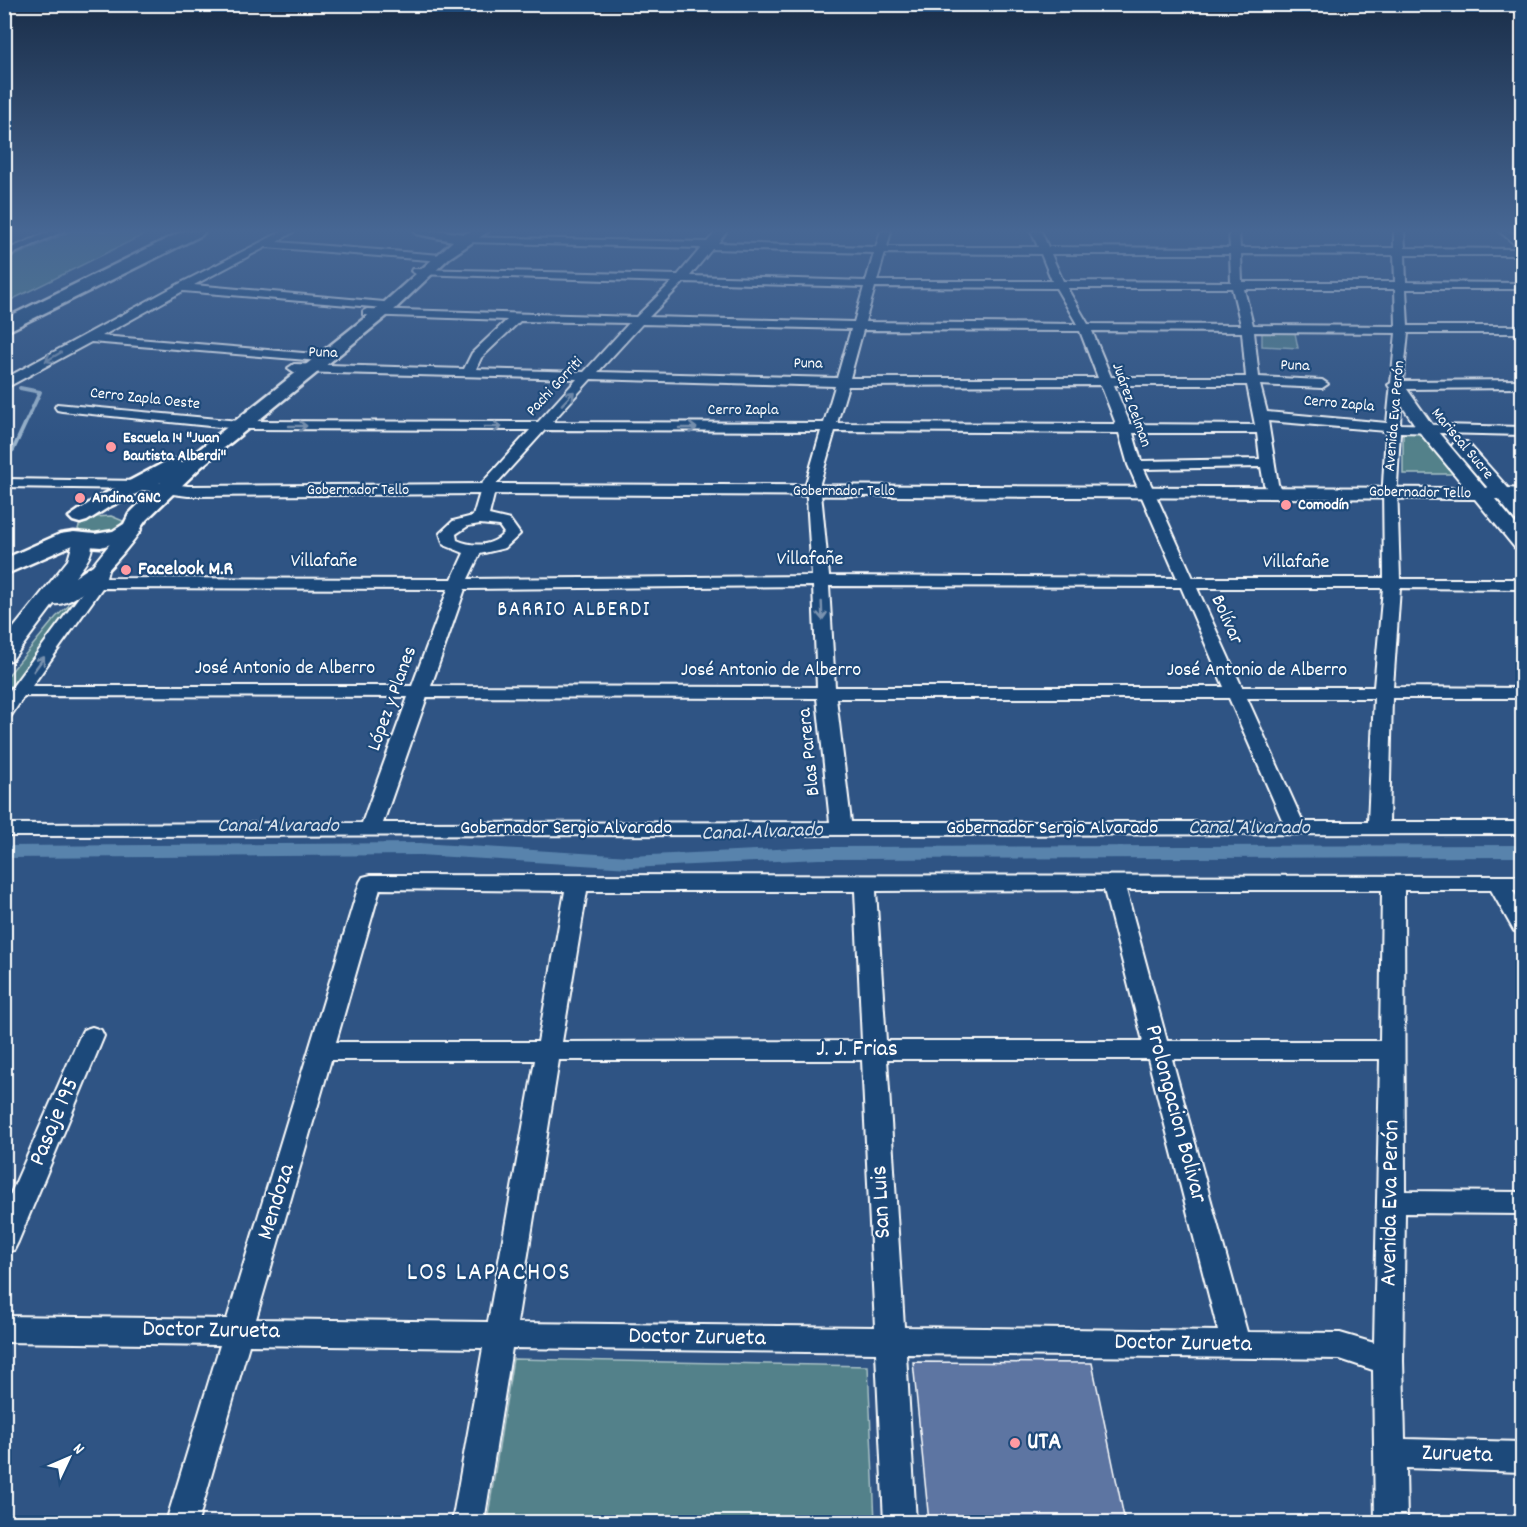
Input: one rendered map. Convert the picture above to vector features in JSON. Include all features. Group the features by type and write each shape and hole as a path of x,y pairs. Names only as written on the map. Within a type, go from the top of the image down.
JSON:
{"highway":[{"path":"4,317 39,302"},
{"path":"4,327 47,302"}],"main road":[{"path":"77,529 102,503 142,485 170,468 231,424 315,362 386,302"},
{"path":"77,529 112,538 134,524 166,487 231,424 294,368 315,362"},
{"path":"4,567 112,509 129,511 134,524"}],"street":[{"path":"4,385 153,302"},
{"path":"318,302 378,309 516,318 637,322 858,326 1522,330"},
{"name":"Pachi Gorriti","path":"489,485 657,302"},
{"path":"813,487 864,302"},
{"name":"Juárez Celman","path":"1070,302 1085,328 1146,489"},
{"path":"1241,302 1248,329 1252,381 1273,488"},
{"name":"Avenida Eva Perón","path":"1378,829 1383,693 1392,585 1390,489 1402,330 1401,302"},
{"path":"468,373 476,356 516,318"},
{"name":"Puna","path":"87,338 315,362 468,373 841,382 1252,381 1322,384"},
{"path":"1397,382 1522,384"},
{"name":"Mariscal Sucre","path":"1397,382 1427,430 1488,489 1522,516"},
{"name":"Mariscal Sucre","path":"1415,384 1488,489 1522,544"},
{"name":"Cerro Zapla Oeste","path":"62,407 231,424"},
{"name":"Cerro Zapla","path":"231,424 1125,430 1262,423 1447,431 1522,431"},
{"path":"1135,465 1268,463"},
{"name":"Gobernador Tello","path":"4,483 142,485 188,491 489,485 1488,489 1522,484"},
{"path":"480,519 489,485"},
{"name":"Blas Parera","path":"813,487 821,581 826,693 841,829"},
{"name":"Bolívar","path":"1146,489 1185,583 1296,829"},
{"name":"Gobernador Tello","path":"1488,489 1522,494"},
{"path":"480,519 500,521 511,529 512,534 508,539 494,546 474,549 464,548 450,542 448,533 460,524 480,519"},
{"path":"4,712 134,524"},
{"path":"4,655 43,609 77,562 81,554 77,529"},
{"name":"López y Planes","path":"370,830 459,584 474,549"},
{"path":"43,609 99,576"},
{"name":"Villafañe","path":"99,576 459,584 821,581 1522,584"},
{"name":"José Antonio de Alberro","path":"20,691 1522,693"},
{"name":"Gobernador Sergio Alvarado","path":"4,830 1522,828"},
{"name":"Mendoza","path":"182,1522 371,882 577,884"},
{"name":"San Luis","path":"865,882 900,1522"},
{"name":"Prolongacion Bolivar","path":"1113,882 1236,1345"},
{"name":"Avenida Eva Perón","path":"1391,1522 1388,1361 1392,1202 1393,882"},
{"path":"1498,883 1522,926"},
{"path":"468,1522 577,884 1522,883"},
{"name":"Pasaje 195","path":"4,1242 92,1036"},
{"name":"J. J. Frias","path":"322,1051 1393,1050"},
{"path":"1392,1202 1522,1203"},
{"name":"Doctor Zurueta","path":"4,1329 1340,1346 1388,1361"},
{"name":"Zurueta","path":"1391,1453 1522,1457"}],"green space":[{"path":"1262,332 1295,333 1298,348 1262,346"},
{"path":"1403,430 1420,432 1453,474 1403,474"},
{"path":"111,516 123,521 117,530 112,532 100,535 83,534 78,529 79,526 95,517"},
{"path":"75,600 5,697 5,679 56,617"},
{"path":"513,1359 868,1366 875,1522 487,1522"}],"building":[{"name":"UTA","path":"913,1362 1092,1363 1125,1522 929,1522"}],"waterway":[{"path":"4,455 13,450 40,392 20,388"},
{"name":"Canal Alvarado","path":"4,852 419,849 630,862 819,853 1522,851"}],"place":[{"name":"Escuela 14 \"Juan Bautista Alberdi\"","path":"111,447"},
{"name":"Andina GNC","path":"80,498"},
{"name":"Comodín","path":"1286,505"},
{"name":"Facelook M.R","path":"126,570"},
{"name":"UTA","path":"1015,1443"}],"district":[{"name":"BARRIO ALBERDI","path":"574,611"},
{"name":"LOS LAPACHOS","path":"489,1273"}]}
